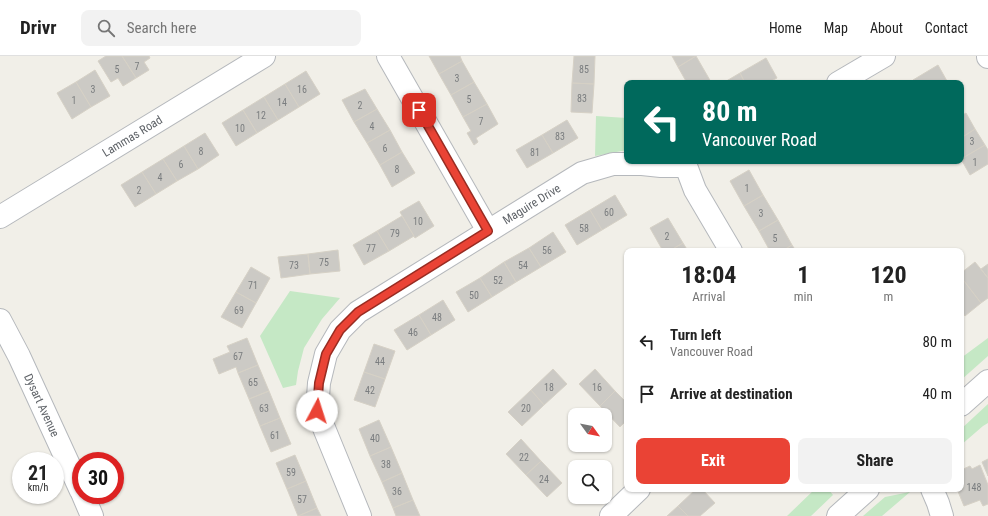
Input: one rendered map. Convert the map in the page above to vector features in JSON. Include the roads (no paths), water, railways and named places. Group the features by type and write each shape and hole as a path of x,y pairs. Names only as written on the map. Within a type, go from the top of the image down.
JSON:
{"street":[{"name":"Lammas Road","path":"0,217 264,56"},
{"path":"388,56 488,231"},
{"path":"843,80 884,56"},
{"name":"Maguire Drive","path":"360,516 317,411 319,383 326,354 340,330 358,312 582,173 613,164 642,164 661,166 682,164"},
{"name":"Maguire Drive","path":"693,164 695,190 729,248"},
{"name":"Dysart Avenue","path":"0,320 19,356 72,471"},
{"path":"964,402 988,381"},
{"path":"611,516 636,492"},
{"path":"838,516 865,492"},
{"path":"933,492 942,516"},
{"path":"87,504 92,516"}]}
